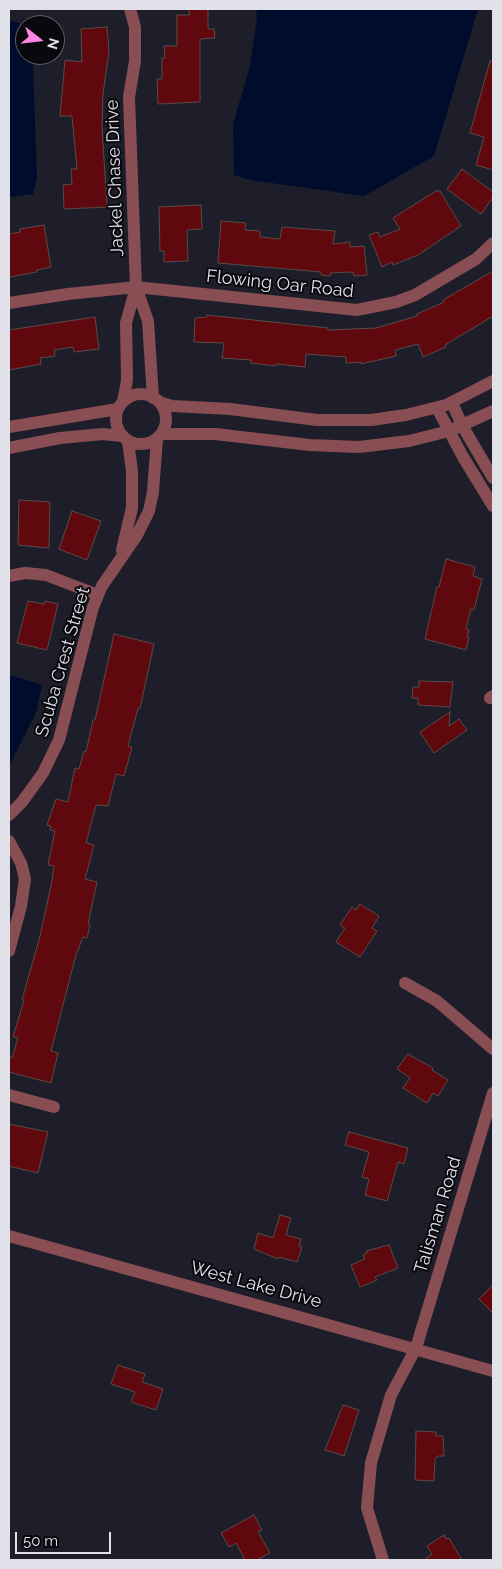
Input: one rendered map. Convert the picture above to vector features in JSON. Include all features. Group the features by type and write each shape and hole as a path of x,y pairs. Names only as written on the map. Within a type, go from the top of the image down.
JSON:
{"street":[{"name":"Jackel Chase Drive","path":"130,9 135,27 135,61 129,96 136,287 148,321 156,400"},
{"name":"Flowing Oar Road","path":"136,287 356,310 396,302 415,295 476,259 493,243"},
{"name":"Jackel Chase Drive","path":"120,406 127,380 126,323 136,287"},
{"path":"9,304 68,294 136,287"},
{"path":"9,427 120,406 134,396 147,396 176,406 340,421 382,419 437,408 452,403 493,381"},
{"path":"156,400 165,414 165,421 159,436"},
{"path":"452,403 463,427 493,478"},
{"path":"120,406 116,423 125,439"},
{"path":"437,408 477,482 493,506"},
{"path":"9,448 68,437 103,434 143,444 159,436 215,434 310,445 359,447 409,442 463,427 493,411"},
{"name":"Scuba Crest Street","path":"9,815 22,802 43,773 59,740 98,595 137,535 149,511 159,436"},
{"name":"Scuba Crest Street","path":"115,567 127,535 132,508 132,471 125,439"},
{"path":"9,576 25,573 46,574 98,595"},
{"path":"9,841 21,863 25,879 21,906 9,951"},
{"path":"406,983 437,1001 493,1049"},
{"name":"Talisman Road","path":"383,1560 367,1508 371,1464 391,1395 416,1348 493,1093"},
{"path":"9,1095 54,1107"},
{"name":"West Lake Drive","path":"9,1236 493,1371"}],"water":[{"path":"256,9 478,9 434,156 364,196 250,180 234,175 233,124 249,70 257,19"},
{"path":"9,20 15,22 15,65 33,65 37,177 33,194 9,197"},
{"path":"13,676 42,685 36,713 9,766 9,677"}],"building":[{"path":"188,9 208,9 208,29 214,29 215,38 200,39 200,102 158,104 157,79 162,79 162,58 165,58 164,46 177,46 177,15 190,15"},
{"path":"107,27 109,51 103,94 102,127 107,207 64,209 63,185 72,184 71,169 77,169 72,116 60,116 65,60 82,62 81,29"},
{"path":"490,61 493,61 493,170 476,165 484,137 470,133"},
{"path":"462,169 493,192 493,197 481,214 447,189"},
{"path":"436,191 440,191 461,226 418,255 393,265 392,262 382,267 369,235 378,232 380,237 400,229 393,218"},
{"path":"201,205 202,229 187,230 188,261 164,262 164,251 160,251 159,207"},
{"path":"221,221 246,223 245,230 260,231 260,237 280,239 282,227 335,231 333,244 350,242 350,247 364,246 367,275 354,276 353,272 330,273 330,276 321,275 321,272 218,263"},
{"path":"44,225 51,267 37,270 37,272 9,277 9,234 20,232 20,229"},
{"path":"493,271 493,316 445,345 446,347 423,357 418,344 395,350 396,356 361,364 361,362 346,363 346,357 306,354 305,367 276,364 275,366 251,363 251,360 222,358 224,343 194,342 195,318 207,317 207,315 328,328 328,330 376,328 417,316 417,314 444,302 443,300"},
{"path":"95,317 99,349 74,352 73,347 54,350 55,356 40,358 41,364 9,370 9,330"},
{"path":"19,500 50,502 49,548 18,545"},
{"path":"72,511 101,521 87,560 59,549"},
{"path":"446,559 475,567 473,576 482,579 474,610 471,609 466,629 469,630 467,637 469,637 466,650 425,639 437,587 439,587"},
{"path":"28,601 44,604 45,601 58,604 47,650 17,643"},
{"path":"114,634 154,644 140,708 138,708 128,746 132,747 124,776 116,774 108,806 96,805 86,843 94,845 85,879 97,882 87,938 83,937 76,955 51,1051 58,1053 51,1083 9,1072 9,1057 12,1058 18,1038 13,1037 40,936 52,881 54,866 48,865 55,831 50,830 51,826 47,825 56,799 68,802 75,768 79,769 84,751 86,752"},
{"path":"419,681 453,682 450,707 418,705 418,698 412,698 413,687 419,687"},
{"path":"450,712 449,726 459,719 467,730 434,753 420,732"},
{"path":"360,904 379,916 372,928 377,931 360,957 336,942 345,928 340,925 352,907 356,910"},
{"path":"408,1054 433,1068 432,1070 448,1080 438,1096 433,1093 427,1103 403,1088 410,1078 397,1069"},
{"path":"9,1124 48,1132 38,1173 9,1166"},
{"path":"349,1132 408,1148 404,1164 398,1162 387,1201 365,1195 369,1179 362,1177 369,1152 345,1145"},
{"path":"280,1215 291,1218 286,1235 301,1239 299,1246 302,1247 297,1262 279,1257 278,1259 254,1249 258,1233 273,1238"},
{"path":"389,1245 398,1268 375,1277 377,1280 360,1287 351,1265 365,1259 363,1255 367,1253 366,1251"},
{"path":"493,1285 493,1313 479,1299"},
{"path":"118,1365 145,1374 142,1382 163,1389 156,1410 131,1402 135,1392 111,1384"},
{"path":"343,1405 359,1410 344,1456 325,1450"},
{"path":"416,1431 436,1432 436,1436 443,1436 444,1456 438,1456 435,1459 434,1481 415,1480"},
{"path":"254,1515 262,1530 258,1532 270,1553 257,1560 245,1560 236,1543 229,1547 221,1533"},
{"path":"444,1535 446,1539 449,1538 462,1560 424,1560 432,1554 427,1546"}]}
